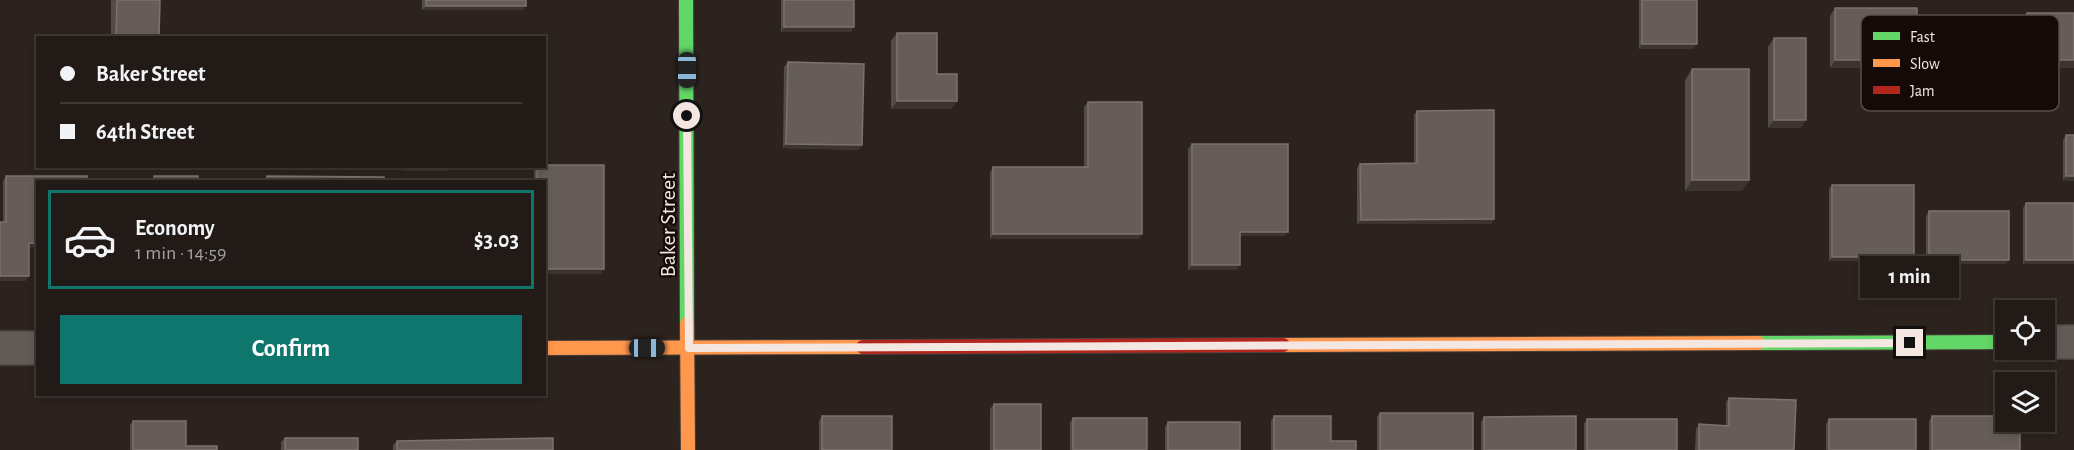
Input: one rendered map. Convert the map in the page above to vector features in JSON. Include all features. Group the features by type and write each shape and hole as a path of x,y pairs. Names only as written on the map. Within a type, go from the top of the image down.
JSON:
{"street":[{"name":"Baker Street","path":"686,0 688,450"},
{"path":"546,348 1995,342"},
{"path":"2055,342 2074,342"},
{"path":"0,348 36,348"}],"building":[{"path":"117,0 160,0 159,36 116,36"},
{"path":"426,0 526,0 526,6 426,6"},
{"path":"784,0 854,0 854,27 784,27"},
{"path":"1642,0 1697,0 1697,44 1642,44"},
{"path":"1835,8 1917,8 1917,15 1861,15 1861,60 1835,60"},
{"path":"2027,13 2074,13 2074,60 2059,60 2059,15 2027,15"},
{"path":"897,33 937,33 937,74 957,74 957,101 897,101"},
{"path":"1774,38 1806,38 1806,120 1774,120"},
{"path":"788,62 864,64 862,145 786,144"},
{"path":"1692,69 1749,69 1749,180 1692,180"},
{"path":"1088,102 1142,102 1142,234 993,234 993,167 1088,167"},
{"path":"1494,110 1494,219 1361,220 1360,164 1417,163 1417,111"},
{"path":"2066,135 2074,135 2074,176 2066,176"},
{"path":"1192,144 1288,144 1288,232 1240,232 1240,265 1192,265"},
{"path":"546,165 604,165 604,269 546,269 546,180 537,180 537,168 546,168"},
{"path":"6,176 87,176 87,180 36,180 36,243 29,243 29,276 0,276 0,222 6,222"},
{"path":"154,176 198,176 198,180 154,180"},
{"path":"267,176 384,177 384,180 266,180"},
{"path":"1832,185 1914,185 1914,257 1832,257"},
{"path":"2026,203 2074,203 2074,260 2026,260"},
{"path":"1929,211 2009,211 2009,260 1929,260"},
{"path":"1729,398 1796,400 1794,450 1699,450 1699,424 1729,426"},
{"path":"994,404 1041,404 1041,450 994,450"},
{"path":"1380,413 1473,413 1473,450 1380,450"},
{"path":"822,416 892,416 892,450 822,450"},
{"path":"1274,416 1331,416 1331,441 1356,441 1356,450 1274,450"},
{"path":"1576,416 1576,450 1484,450 1484,417"},
{"path":"1932,416 1995,416 1995,432 2020,432 2020,450 1932,450"},
{"path":"1073,418 1147,418 1147,450 1073,450"},
{"path":"1587,419 1677,419 1677,450 1587,450"},
{"path":"1829,419 1916,419 1916,450 1829,450"},
{"path":"133,421 186,421 186,446 217,446 217,450 133,450"},
{"path":"1168,422 1240,422 1240,450 1168,450"},
{"path":"285,438 358,438 358,450 285,450"},
{"path":"553,438 553,450 397,450 397,441"}],"traffic: fast":[{"path":"686,0 687,324"},
{"path":"1758,343 1995,342"}],"traffic: slow":[{"path":"687,324 688,450"},
{"path":"1283,345 1758,343"},
{"path":"546,348 863,347"}],"traffic: jam":[{"path":"863,347 1283,345"}],"route":[{"path":"687,116 689,348 1910,343"}]}
